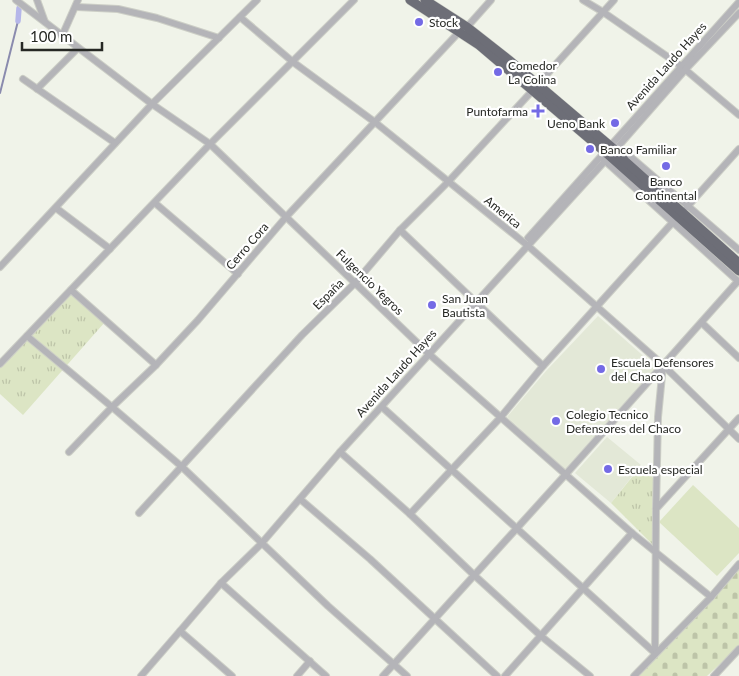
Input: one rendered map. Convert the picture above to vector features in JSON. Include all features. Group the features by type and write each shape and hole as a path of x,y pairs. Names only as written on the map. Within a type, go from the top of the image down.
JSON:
{"highway":[{"path":"410,0 463,29"},
{"path":"425,0 535,87 739,271"},
{"path":"609,153 625,161 739,263"}],"street":[{"name":"Fulgencio Yegros","path":"16,0 152,104 210,144 428,354 632,533 711,597"},
{"path":"26,8 34,4 36,0"},
{"path":"36,0 45,23"},
{"path":"0,266 152,104 257,0"},
{"path":"0,364 210,144 354,0"},
{"name":"Cerro Cora","path":"69,452 156,365 238,274 286,217 491,0"},
{"path":"583,0 683,68 739,115"},
{"name":"España","path":"140,513 302,335 355,283 400,230 448,182 614,0"},
{"name":"Avenida Laudo Hayes","path":"141,676 221,582 261,544 475,300 609,153 739,2"},
{"path":"62,36 78,3 118,9 157,18 219,38"},
{"name":"Avenida Laudo Hayes","path":"683,68 739,13"},
{"name":"America","path":"240,17 293,62 376,123 526,244 663,365 739,439"},
{"path":"37,89 78,48"},
{"path":"23,79 115,143"},
{"path":"688,207 739,148"},
{"path":"609,153 623,152 632,158 739,250"},
{"path":"383,676 738,282 674,222 609,153"},
{"path":"155,203 238,274"},
{"path":"56,208 110,249"},
{"path":"410,514 500,418 543,366 674,222"},
{"path":"400,230 543,366"},
{"path":"71,290 156,365"},
{"path":"702,323 739,358"},
{"path":"28,336 181,466 261,544 407,676"},
{"path":"655,653 658,417 663,365"},
{"path":"382,407 655,653"},
{"path":"656,510 739,418"},
{"path":"340,452 410,514 541,636 590,676"},
{"path":"300,499 370,558 498,676"},
{"path":"505,676 632,533"},
{"path":"634,676 711,597 739,564"},
{"path":"221,582 326,676"},
{"path":"180,632 232,676"},
{"path":"714,676 739,649"},
{"path":"297,676 310,661"}],"shaded area":[{"path":"598,316 656,367 565,469 507,417 546,371"},
{"name":"Escuela especial","path":"607,437 641,465 611,503 575,473"}],"green space":[{"path":"71,290 105,322 23,415 0,394 0,364"},
{"path":"641,466 653,478 652,544 611,503"},
{"path":"693,485 739,528 739,553 717,576 659,522"},
{"path":"739,568 739,646 707,676 638,676"}],"waterway":[{"path":"18,21 19,8"},
{"path":"0,93 18,21"}],"place":[{"name":"Stock","path":"419,22"},
{"name":"Comedor La Colina","path":"498,72"},
{"name":"Puntofarma","path":"538,111"},
{"name":"Ueno Bank","path":"615,123"},
{"name":"Banco Familiar","path":"590,149"},
{"name":"Banco Continental","path":"666,166"},
{"name":"San Juan Bautista","path":"432,305"},
{"name":"Escuela Defensores del Chaco","path":"601,369"},
{"name":"Colegio Tecnico Defensores del Chaco","path":"556,421"},
{"name":"Escuela especial","path":"608,469"}]}
